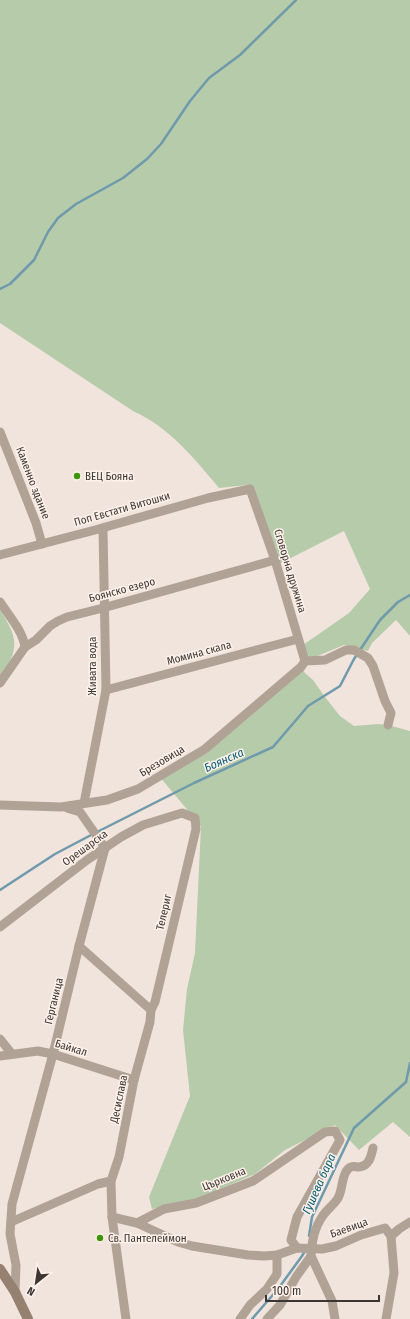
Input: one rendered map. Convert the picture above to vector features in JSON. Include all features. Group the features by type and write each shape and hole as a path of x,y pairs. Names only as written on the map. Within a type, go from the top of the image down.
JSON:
{"main road":[{"path":"0,1269 15,1292 28,1319"}],"street":[{"name":"Каменно здание","path":"0,432 36,523 42,544"},
{"name":"Поп Евстати Витошки","path":"0,555 208,498 250,489"},
{"name":"Сговорна дружина","path":"250,489 276,560 305,661"},
{"name":"Живата вода","path":"84,803 106,690 102,528"},
{"name":"Боянско езеро","path":"0,683 25,647 36,640 50,626 58,621 67,617 276,560"},
{"path":"0,602 15,624 25,647"},
{"name":"Момина скала","path":"106,690 298,639"},
{"path":"305,661 325,660 346,650 354,650 362,653 368,658 373,666 385,701 391,713 388,725"},
{"name":"Брезовица","path":"0,806 61,807 107,800 138,789 205,749 301,667 305,661"},
{"path":"61,807 71,808 80,812 105,848"},
{"name":"Орешарска","path":"0,927 87,860 121,837 143,825 182,813 195,818"},
{"name":"Телериг","path":"151,1010 155,1002 196,829 195,818"},
{"name":"Герганица","path":"15,1292 16,1265 10,1234 12,1204 53,1054 79,946 105,848"},
{"path":"79,946 151,1010"},
{"name":"Десислава","path":"111,1181 119,1157 134,1080 150,1022 151,1010"},
{"path":"0,1039 12,1054"},
{"name":"Байкал","path":"0,1056 38,1051 53,1054 134,1080"},
{"name":"Църковна","path":"136,1223 164,1209 196,1203 253,1181 325,1132 335,1131 340,1140 296,1217 291,1240 296,1248"},
{"path":"267,1319 280,1305 311,1253 316,1231 322,1217 338,1198 344,1176 348,1169 353,1166 360,1167 367,1164 371,1158 373,1148"},
{"path":"11,1222 98,1184 111,1181 112,1217 126,1319"},
{"path":"112,1217 136,1223 178,1242 192,1246 248,1255 277,1256 296,1248 311,1253 332,1301 335,1319"},
{"path":"386,1319 394,1273 391,1236 410,1222"},
{"name":"Баевица","path":"311,1253 336,1246 361,1235 385,1228 391,1236"},
{"path":"240,1319 250,1305 267,1289 277,1274 277,1256"}],"green space":[{"path":"0,0 410,0 410,636 396,620 372,643 368,651 344,645 310,659 303,645 349,613 370,589 344,531 279,564 255,490 247,485 219,488 180,444 169,434 0,323"},
{"path":"0,610 13,636 14,651 0,677"},
{"path":"301,667 313,680 340,716 354,726 378,724 410,731 410,1137 393,1122 359,1150 335,1125 285,1150 255,1174 193,1201 152,1209 149,1197 190,1096 183,1030 187,989 195,953 201,826 159,776 205,749"}],"waterway":[{"path":"0,289 10,284 34,260 48,232 58,218 76,204 123,178 147,159 161,144 190,101 209,78 240,55 296,0"},
{"name":"Боянска","path":"97,832 194,783 273,747 308,706 340,686 354,659 380,620 398,602 410,595"},
{"name":"Боянска","path":"0,890 55,854 93,834"},
{"name":"Гушева бара","path":"309,1236 312,1217 354,1128 406,1082 410,1063"},
{"name":"Гушева бара","path":"252,1319 278,1289 305,1251"}],"place":[{"name":"ВЕЦ Бояна","path":"77,476"},
{"name":"Св. Пантелеймон","path":"100,1238"}]}
